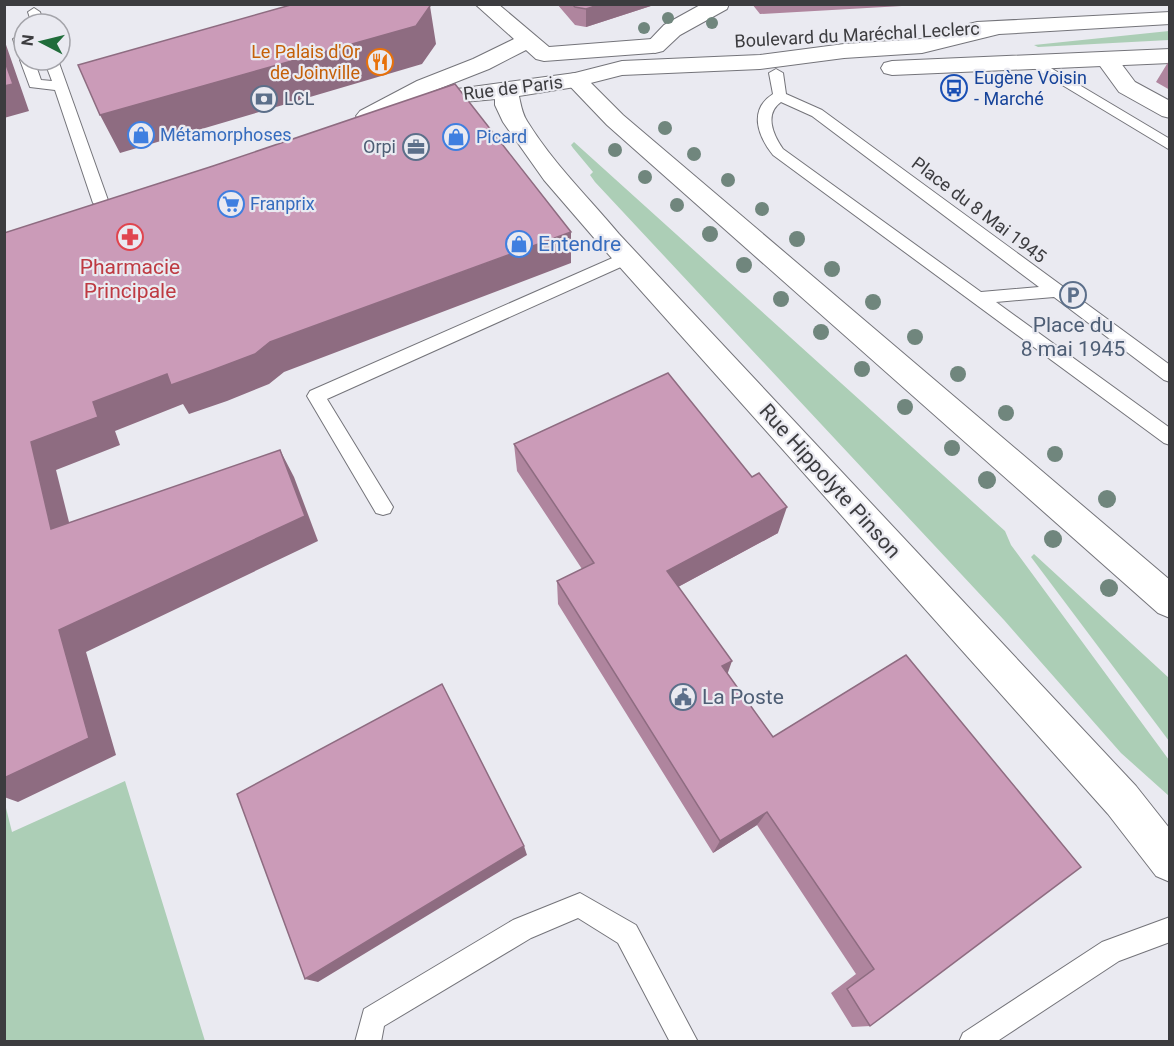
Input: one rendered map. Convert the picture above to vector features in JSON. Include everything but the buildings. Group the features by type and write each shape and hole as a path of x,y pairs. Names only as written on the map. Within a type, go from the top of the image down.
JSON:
{"main road":[{"path":"485,4 575,80 615,120 1170,602"},
{"path":"655,46 672,30 719,4"},
{"name":"Boulevard du Maréchal Leclerc","path":"773,39 1170,18"},
{"path":"575,80 622,68 760,62 844,51 922,46 998,28"},
{"path":"536,47 686,44"},
{"name":"Rue de Paris","path":"536,47 481,64 425,86 356,120 435,99 575,80"},
{"name":"Boulevard du Maréchal Leclerc","path":"575,80 776,74 1170,56"},
{"path":"1106,59 1126,87 1170,111"},
{"name":"Rue Hippolyte Pinson","path":"507,91 507,105 515,122 553,174 626,258 1122,800 1170,862"}],"lane":[{"path":"1034,62 1170,146"},
{"path":"31,72 35,84 60,86"},
{"path":"55,72 101,203"},
{"path":"776,74 780,96 771,100 766,107 764,125 768,141 778,152 1170,438"},
{"name":"Place du 8 Mai 1945","path":"780,96 817,113 1170,375"},
{"path":"383,507 316,396 626,258"},
{"path":"978,298 1056,291"},
{"path":"368,1041 373,1018 522,929 580,905 627,934 685,1041"},
{"path":"972,1041 1111,951 1170,929"}],"green space":[{"path":"1169,31 1169,40 1038,47 1034,45"},
{"path":"574,142 1005,531 1011,545 1169,760 1169,796 1121,753 1004,620 595,182 590,175 593,172 571,145"},
{"path":"1034,554 1169,678 1169,741 1031,557"},
{"path":"125,781 205,1041 5,1041 5,804 12,832"}],"place":[{"name":"Le Palais d'Or de Joinville","path":"380,62"},
{"name":"Eugène Voisin - Marché","path":"954,88"},
{"name":"LCL","path":"264,99"},
{"name":"Métamorphoses","path":"141,135"},
{"name":"Picard","path":"456,137"},
{"name":"Orpi","path":"416,147"},
{"name":"Franprix","path":"231,204"},
{"name":"Pharmacie Principale","path":"130,237"},
{"name":"Entendre","path":"519,244"},
{"name":"Place du 8 mai 1945","path":"1073,295"},
{"name":"La Poste","path":"683,697"}]}
